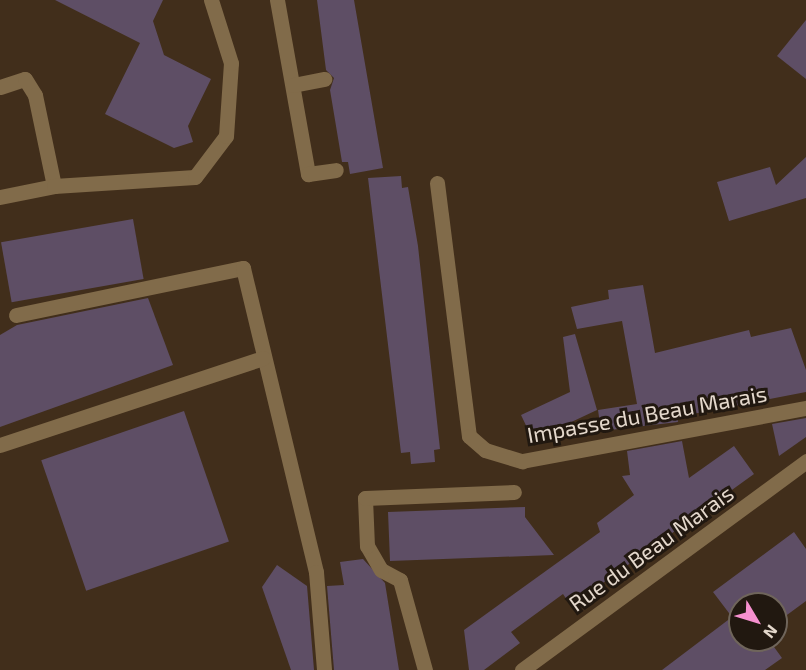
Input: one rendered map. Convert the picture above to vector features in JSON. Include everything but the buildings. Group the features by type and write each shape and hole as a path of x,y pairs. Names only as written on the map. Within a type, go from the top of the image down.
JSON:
{"street":[{"path":"0,197 54,186 195,177 226,136 231,63 211,0"},
{"path":"277,0 308,174 336,170"},
{"path":"0,87 25,79 35,95 54,186"},
{"path":"293,85 324,80"},
{"name":"Impasse du Beau Marais","path":"437,183 469,436 485,450 522,461 806,408"},
{"path":"16,315 243,268 316,572 324,670"},
{"path":"0,445 263,358"},
{"name":"Rue du Beau Marais","path":"522,670 806,461"},
{"path":"425,670 400,580 381,570 367,546 365,498 514,492"}]}
